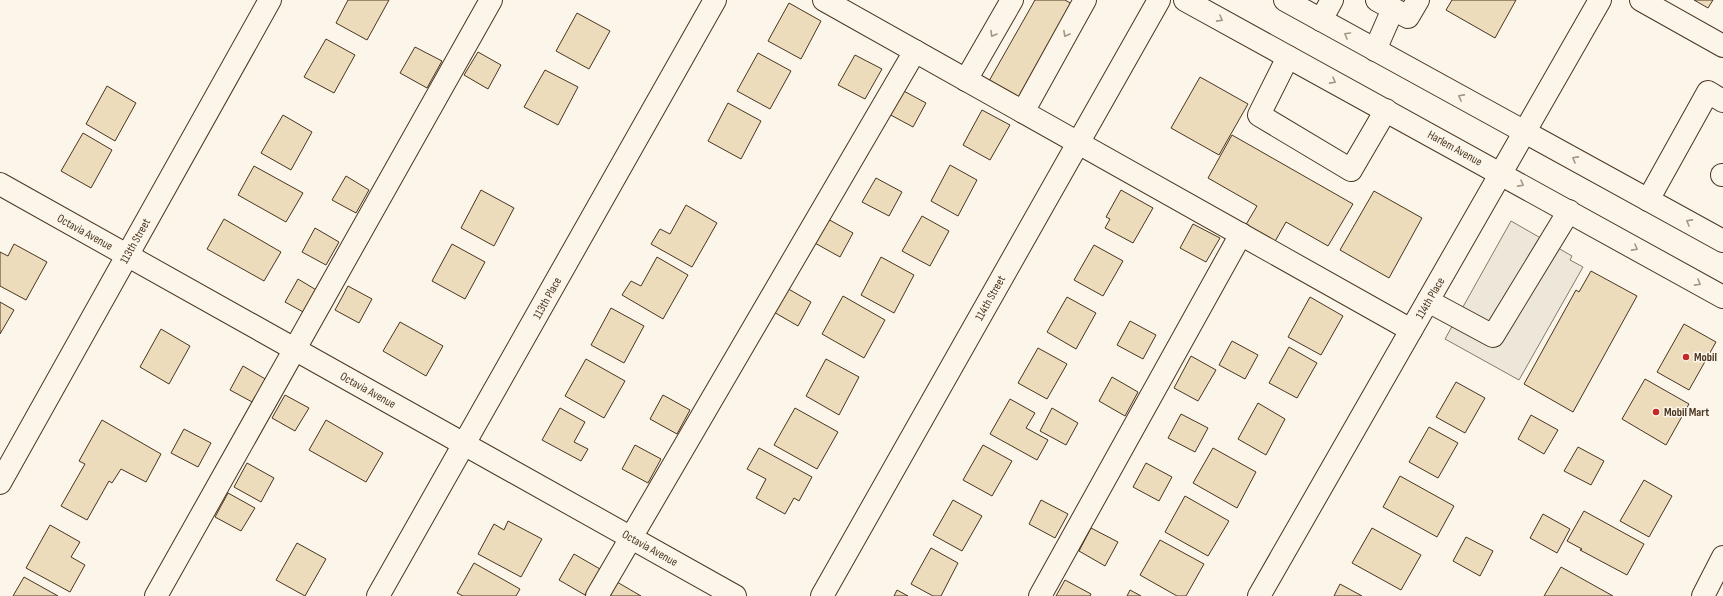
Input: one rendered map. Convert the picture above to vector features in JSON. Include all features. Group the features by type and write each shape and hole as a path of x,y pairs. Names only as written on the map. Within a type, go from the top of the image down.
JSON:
{"street":[{"name":"113th Street","path":"0,483 270,0"},
{"path":"156,596 491,0"},
{"name":"113th Place","path":"378,596 715,0"},
{"path":"824,0 1412,330"},
{"path":"966,80 1012,0"},
{"path":"1023,112 1084,0"},
{"name":"114th Street","path":"822,596 1159,0"},
{"name":"Harlem Avenue","path":"1185,0 1501,173 1723,297"},
{"path":"1286,0 1723,241"},
{"path":"1321,20 1332,0"},
{"path":"1375,50 1385,4 1408,17 1418,0"},
{"name":"114th Place","path":"1259,596 1600,0"},
{"path":"1641,0 1723,46"},
{"path":"597,596 915,51"},
{"path":"1288,57 1259,115 1351,170 1386,110"},
{"path":"1648,200 1708,92 1723,101"},
{"name":"Octavia Avenue","path":"0,184 735,596"},
{"path":"1428,301 1493,336 1569,211"},
{"path":"1040,596 1241,234"},
{"path":"1703,596 1723,557"}],"shaded area":[{"path":"1511,221 1572,256 1570,260 1583,267 1519,380 1445,339"}],"building":[{"path":"348,0 389,0 367,40 336,23"},
{"path":"1035,0 1065,0 1072,4 1023,100 989,81"},
{"path":"1452,0 1516,0 1495,38 1446,10"},
{"path":"1694,0 1713,0 1708,8"},
{"path":"789,3 821,21 801,59 768,41"},
{"path":"577,13 610,31 589,69 556,51"},
{"path":"326,39 355,55 334,93 304,77"},
{"path":"415,47 442,61 427,88 400,73"},
{"path":"478,52 501,65 488,89 464,75"},
{"path":"758,53 791,71 770,109 737,91"},
{"path":"855,55 882,69 865,99 838,85"},
{"path":"545,70 578,87 558,125 524,107"},
{"path":"1200,77 1248,104 1219,155 1171,128"},
{"path":"107,86 136,103 115,141 86,124"},
{"path":"900,89 926,103 913,127 887,113"},
{"path":"728,103 761,121 741,159 708,141"},
{"path":"982,110 1010,125 990,160 963,145"},
{"path":"283,115 312,132 291,170 261,153"},
{"path":"83,133 112,150 91,188 61,171"},
{"path":"1232,135 1353,204 1328,246 1286,222 1273,245 1244,228 1257,206 1208,178"},
{"path":"950,165 977,180 958,216 931,201"},
{"path":"254,166 303,193 286,222 238,195"},
{"path":"346,176 369,190 356,213 332,200"},
{"path":"876,178 902,192 889,216 862,202"},
{"path":"481,190 514,208 494,246 461,228"},
{"path":"1121,190 1153,208 1133,243 1105,228 1110,219 1106,217"},
{"path":"1374,191 1422,218 1389,278 1340,250"},
{"path":"686,205 717,223 692,267 651,244 660,229 670,234"},
{"path":"922,216 949,231 930,266 902,251"},
{"path":"826,218 853,233 840,257 813,242"},
{"path":"224,219 281,252 264,281 207,249"},
{"path":"1193,224 1220,238 1206,262 1180,248"},
{"path":"315,228 339,242 326,265 302,252"},
{"path":"14,244 47,262 26,300 0,286 0,252 8,256"},
{"path":"452,244 485,262 465,299 432,281"},
{"path":"1094,245 1123,261 1103,296 1074,280"},
{"path":"657,257 688,275 663,319 622,295 631,281 641,286"},
{"path":"881,257 914,275 894,313 861,295"},
{"path":"1591,271 1637,296 1573,412 1524,384 1576,290 1579,292"},
{"path":"298,279 318,291 305,313 285,302"},
{"path":"348,286 372,299 359,323 335,310"},
{"path":"785,287 811,302 798,326 772,311"},
{"path":"843,296 885,320 864,358 822,334"},
{"path":"1067,297 1096,313 1076,349 1047,332"},
{"path":"1310,297 1343,316 1321,355 1288,337"},
{"path":"0,302 14,310 0,334"},
{"path":"611,308 644,326 624,363 591,345"},
{"path":"1130,321 1156,335 1143,359 1117,345"},
{"path":"400,322 443,346 426,376 383,351"},
{"name":"Mobil","path":"1684,324 1716,342 1689,390 1657,372"},
{"path":"161,329 190,346 169,384 140,367"},
{"path":"1232,341 1258,355 1245,379 1219,365"},
{"path":"1289,347 1317,363 1297,398 1269,383"},
{"path":"1038,348 1067,364 1047,399 1018,383"},
{"path":"1191,356 1216,370 1198,401 1174,388"},
{"path":"586,359 625,381 604,418 565,396"},
{"path":"826,359 859,377 839,415 806,396"},
{"path":"243,366 267,380 254,403 230,390"},
{"path":"1112,377 1138,392 1125,416 1099,401"},
{"name":"Mobil Mart","path":"1645,379 1689,404 1666,445 1622,419"},
{"path":"1456,382 1485,398 1465,433 1436,417"},
{"path":"285,395 309,408 295,431 272,418"},
{"path":"663,395 690,410 677,434 650,419"},
{"path":"1010,399 1035,413 1026,428 1048,440 1037,460 990,434"},
{"path":"1258,403 1285,419 1266,455 1238,439"},
{"path":"560,408 585,422 574,442 588,449 581,461 542,440"},
{"path":"795,408 838,432 817,469 774,445"},
{"path":"1052,408 1078,423 1066,445 1040,431"},
{"path":"1181,414 1208,428 1195,452 1168,438"},
{"path":"1531,415 1558,430 1544,454 1518,439"},
{"path":"102,420 161,454 146,482 121,469 112,483 109,481 87,520 61,506 85,464 79,461"},
{"path":"326,420 383,453 366,482 309,450"},
{"path":"1429,427 1458,443 1438,478 1409,462"},
{"path":"184,429 211,443 198,467 171,453"},
{"path":"635,445 661,459 648,483 622,469"},
{"path":"983,445 1012,461 992,496 963,480"},
{"path":"1578,447 1604,461 1591,485 1564,471"},
{"path":"759,448 812,477 799,501 794,498 785,514 756,498 766,479 747,469"},
{"path":"1213,448 1256,472 1237,508 1193,483"},
{"path":"247,463 274,478 261,502 234,487"},
{"path":"1146,463 1172,477 1159,501 1133,487"},
{"path":"1400,476 1454,506 1437,537 1383,507"},
{"path":"1644,480 1672,496 1649,537 1620,521"},
{"path":"228,493 255,508 241,531 215,517"},
{"path":"1185,496 1229,521 1208,556 1165,532"},
{"path":"953,500 982,516 962,551 933,535"},
{"path":"1041,500 1068,514 1055,538 1029,524"},
{"path":"1584,511 1644,544 1627,575 1580,550 1582,549 1567,541"},
{"path":"1543,514 1570,529 1557,553 1530,538"},
{"path":"508,521 542,539 521,577 478,554 494,524 504,530"},
{"path":"50,525 80,542 71,557 85,565 70,592 26,568"},
{"path":"1091,528 1118,542 1105,566 1079,551"},
{"path":"1372,528 1421,555 1401,590 1352,563"},
{"path":"1466,537 1493,551 1480,576 1453,561"},
{"path":"1160,540 1204,564 1186,596 1177,596 1140,575"},
{"path":"297,543 326,559 305,596 276,580"},
{"path":"931,548 958,563 941,596 933,596 911,584"},
{"path":"574,554 600,569 585,595 559,580"},
{"path":"474,563 520,589 516,596 463,596 457,593"},
{"path":"1561,567 1613,596 1544,596"},
{"path":"24,577 58,596 13,596"},
{"path":"1065,580 1091,594 1090,596 1056,596"},
{"path":"617,582 641,596 610,596"},
{"path":"1340,584 1362,596 1334,596"},
{"path":"897,590 908,596 894,596"},
{"path":"1130,590 1141,596 1127,596"}],"place":[{"name":"Mobil","path":"1686,357"},
{"name":"Mobil Mart","path":"1656,412"}]}
